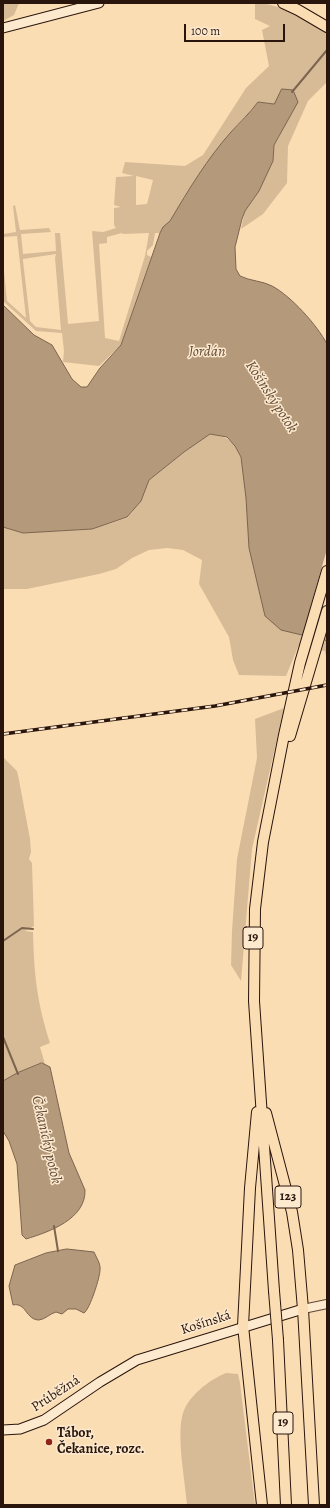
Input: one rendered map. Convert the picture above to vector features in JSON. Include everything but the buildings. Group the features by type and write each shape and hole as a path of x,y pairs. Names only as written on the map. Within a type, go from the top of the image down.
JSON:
{"main road":[{"path":"3,28 99,3"},
{"path":"283,3 327,27"},
{"name":"19","path":"286,1505 278,1340 254,1000 253,933 260,864 284,735 304,651 327,571"},
{"name":"19","path":"275,789 327,612"},
{"path":"260,1088 252,1157 242,1326 262,1505"},
{"name":"123","path":"260,1088 292,1212 303,1309"},
{"path":"303,1309 314,1505"},
{"name":"Košínská","path":"100,1382 137,1360 242,1326 303,1309"},
{"name":"Průběžná","path":"3,1430 20,1429 44,1420 100,1382"}],"street":[{"name":"Košínská","path":"303,1309 327,1304"}],"shaded area":[{"path":"3,3 19,3 14,15 3,21"},
{"path":"255,3 264,4 293,13 320,28 327,34 327,82 308,101 288,146 287,183 263,214 241,229 245,211 259,191 273,161 274,145 281,133 274,104 258,102 231,132 215,153 172,219 160,233 155,233 153,245 147,251 147,255 151,257 121,345 99,366 63,362 64,351 62,333 36,331 3,301 3,261 7,301 26,318 17,236 3,237 3,234 16,232 13,206 15,205 20,230 49,228 51,232 21,234 23,254 56,251 55,233 60,233 68,324 99,321 92,231 103,232 116,228 114,225 114,208 121,207 114,205 116,177 134,176 122,173 125,162 185,166 203,155 246,88 269,66 262,30 270,26 255,19","holes":["136,176 153,180 147,204 136,205","122,233 149,233 145,256 119,341 105,338 99,244 107,243 107,237","56,254 55,258 61,330 36,327 30,321 23,259"]},
{"path":"210,434 222,436 229,440 241,457 265,616 327,641 327,662 325,651 298,647 286,676 239,675 233,660 229,637 199,584 202,560 183,550 167,548 149,550 132,558 116,569 99,574 27,589 3,589 3,527 23,533 92,529 127,518 141,501 149,480 184,452"},
{"path":"284,708 252,849 241,981 231,965 232,931 237,859 257,758 255,719"},
{"path":"3,757 17,771 30,839 31,852 29,859 32,863 34,926 25,931 33,932 37,988 50,1043 40,1047 45,1064 42,1063 3,1081"},
{"path":"226,1373 238,1374 240,1383 255,1505 187,1505 180,1437 184,1410 199,1390"}],"water":[{"name":"Jordán","path":"282,89 293,90 298,102 274,145 273,161 259,191 245,211 242,219 235,247 236,269 240,276 268,284 287,297 317,328 327,344 327,641 281,630 265,616 249,548 246,498 241,457 235,446 227,437 210,434 184,452 149,480 141,501 127,517 92,529 23,533 3,527 3,305 34,335 52,345 72,379 81,387 87,387 100,368 121,345 163,227 170,221 191,186 222,142 258,102 274,104"},
{"path":"42,1063 50,1067 69,1153 85,1190 84,1200 73,1216 55,1228 26,1239 22,1235 17,1164 9,1141 3,1131 3,1081 17,1073"},
{"path":"67,1249 94,1252 100,1265 100,1274 94,1293 89,1306 84,1313 76,1309 68,1309 62,1314 56,1312 44,1319 39,1320 31,1317 21,1306 13,1305 9,1286 15,1265 46,1253"}],"pier":[{"path":"327,549 327,633 324,643 302,637"}],"waterway":[{"path":"292,92 327,50"},
{"path":"3,941 22,928 33,929"},
{"name":"Čekanický potok","path":"3,1037 18,1074"},
{"name":"Čekanický potok","path":"54,1226 58,1251"}],"railway":[{"path":"3,734 215,706 327,685"}],"place":[{"name":"Tábor, Čekanice, rozc.","path":"49,1442"}],"water label":[{"name":"Košínský potok","path":"271,397"}]}
